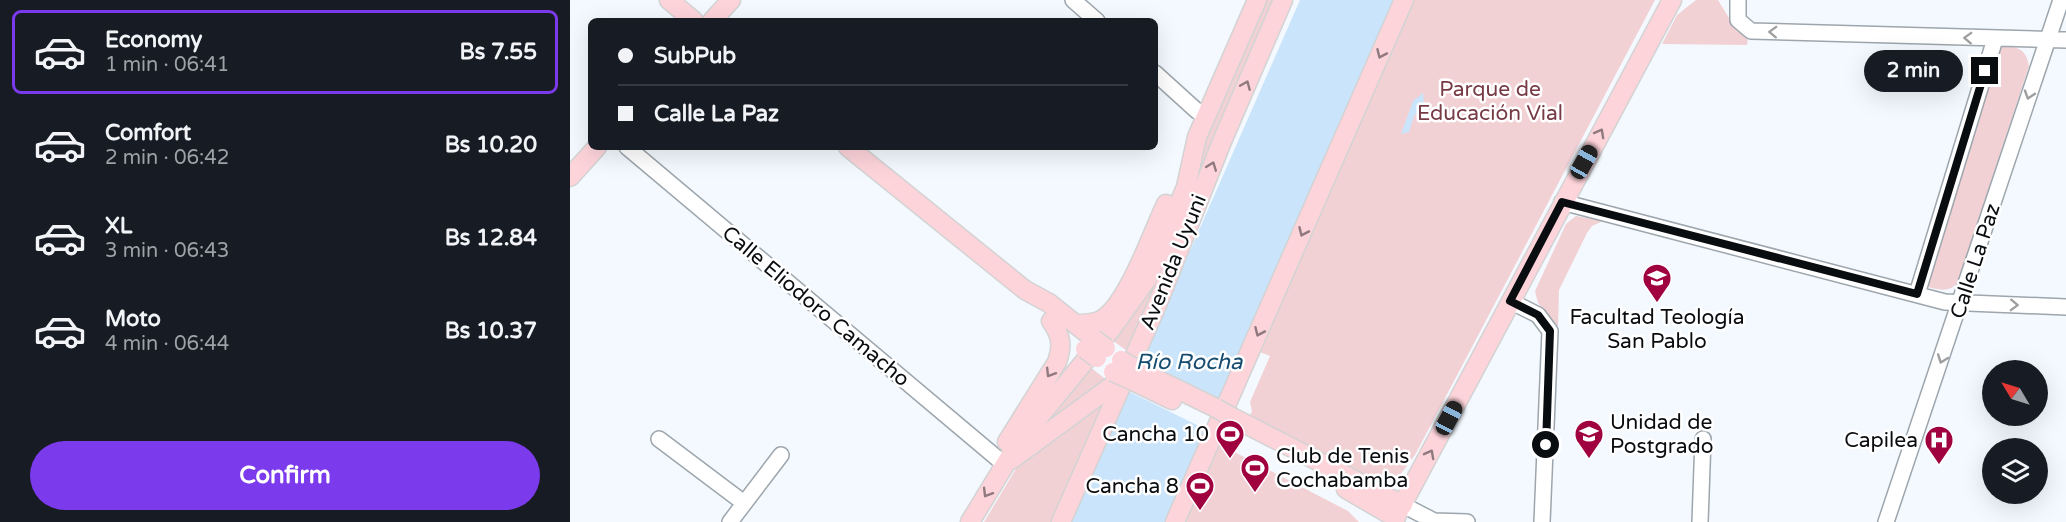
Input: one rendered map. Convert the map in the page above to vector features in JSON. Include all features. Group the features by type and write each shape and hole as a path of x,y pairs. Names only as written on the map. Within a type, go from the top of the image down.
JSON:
{"main road":[{"path":"669,0 690,18"},
{"path":"715,18 731,0"},
{"name":"Avenida Uyuni","path":"1004,464 1020,440 1138,296 1186,187 1197,137 1257,0"},
{"name":"Avenida Uyuni","path":"1061,522 1283,0"},
{"path":"1175,522 1404,0"},
{"path":"1051,321 1096,349 1126,372 1222,418 1399,517 1562,202 1674,3"},
{"path":"1076,324 1100,321 1108,315 1129,285 1197,137"},
{"path":"570,177 594,150"},
{"path":"853,150 1025,290 1049,303 1076,324 1096,349"},
{"path":"970,522 1004,464 1008,440 1057,362 1062,349 1058,331 1025,290"},
{"path":"1004,464 1024,453 1126,372"}],"street":[{"path":"1073,0 1094,18"},
{"path":"1738,0 1738,20 1751,31 2066,40"},
{"name":"Calle La Paz","path":"1887,522 2061,0"},
{"path":"1917,294 1995,39"},
{"path":"1158,76 1197,111 1206,116"},
{"name":"Calle Eliodoro Camacho","path":"631,150 1004,464"},
{"path":"1562,202 1961,304 2066,307"},
{"path":"1510,301 1538,315 1550,331 1542,522"},
{"path":"659,439 744,503"},
{"path":"1700,522 1703,439"},
{"path":"730,522 781,455"},
{"path":"1399,517 1467,522"}],"green space":[{"path":"1267,0 1275,0 1127,351 1112,340 1152,286 1191,189 1206,141"},
{"name":"Parque de Educación Vial","path":"1412,0 1655,0 1415,455 1400,475 1376,483 1249,418 1252,411 1250,402 1270,356 1260,352"},
{"path":"1696,0 1718,0 1737,31 1748,38 1747,45 1662,44 1677,15"},
{"path":"1998,46 2019,49 2028,60 2029,66 1958,282 1947,289 1924,286"},
{"path":"1576,216 1603,221 1592,226 1587,233 1559,290 1558,326 1538,303 1535,291 1566,224"},
{"path":"1090,367 1108,381 1029,442"},
{"path":"1105,402 1052,522 984,522 1020,462"},
{"name":"Club de Tenis Cochabamba","path":"1219,444 1348,511 1359,522 1184,522"}],"water":[{"name":"Río Rocha","path":"1300,0 1393,0 1165,522 1071,522"},
{"path":"1423,93 1424,105 1414,116 1409,132 1401,134 1413,101"}],"pier":[{"path":"1139,359 1223,400 1209,431 1126,390"}],"place":[{"name":"Facultad Teología San Pablo","path":"1657,304"},
{"name":"Cancha 10","path":"1230,460"},
{"name":"Unidad de Postgrado","path":"1589,460"},
{"name":"Capilea","path":"1939,466"},
{"name":"Club de Tenis Cochabamba","path":"1255,494"},
{"name":"Cancha 8","path":"1200,512"}],"route":[{"path":"1546,445 1550,331 1538,315 1510,301 1562,202 1917,294 1985,71"}]}
